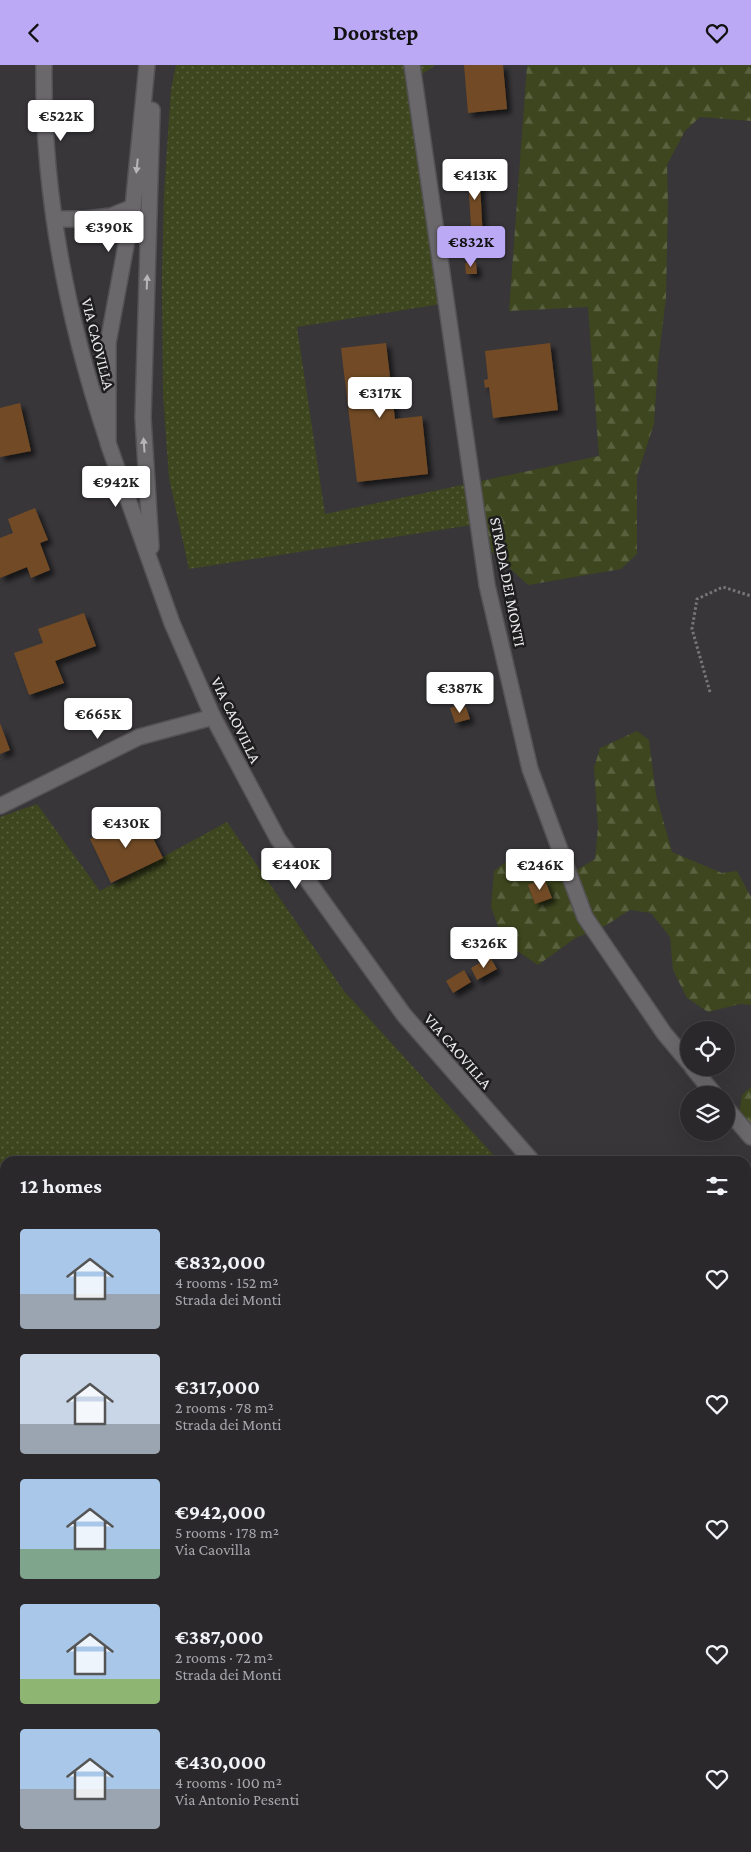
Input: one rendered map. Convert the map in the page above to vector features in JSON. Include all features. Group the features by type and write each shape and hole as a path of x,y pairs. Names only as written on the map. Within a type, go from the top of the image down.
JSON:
{"street":[{"name":"VIA CAOVILLA","path":"44,65 46,143 54,219 61,265 90,388 172,623 213,717 278,839 404,1015 528,1156"},
{"path":"108,443 108,343 133,207 147,65"},
{"path":"152,563 143,418 153,65"},
{"name":"STRADA DEI MONTI","path":"412,65 487,585 530,769 585,917 664,1033 680,1052"},
{"path":"54,219 84,219 111,216 133,207"},
{"path":"0,806 139,737 213,717"},
{"path":"699,1076 708,1086"},
{"path":"735,1118 751,1137"}],"path":[{"path":"710,692 692,629 697,599 723,587 751,596"}],"green space":[{"path":"176,65 436,65 419,76 448,303 297,327 325,514 481,481 478,524 189,569 169,478 163,395 162,279 164,193 171,89"},
{"path":"527,65 751,65 751,121 700,117 685,131 667,165 666,298 658,363 654,424 637,476 637,554 621,569 528,585 477,538 481,481 599,456 588,307 509,311"},
{"path":"637,731 649,740 656,795 672,852 722,873 737,871 751,897 751,1005 740,1004 708,1012 687,998 673,970 670,937 651,913 630,910 600,929 577,937 538,965 503,941 491,907 494,871 515,855 541,856 547,875 568,875 595,859 598,827 594,768 600,748"},
{"path":"37,804 100,891 227,822 344,991 494,1156 0,1156 0,817"},
{"path":"751,1087 751,1146 737,1126 742,1095"}],"building":[{"path":"464,65 503,65 507,109 468,113"},
{"path":"467,163 479,163 483,240 472,241"},
{"path":"476,262 477,274 466,274 465,263"},
{"path":"386,343 395,419 422,416 428,474 357,482 341,348"},
{"path":"550,343 558,410 493,418 489,387 485,388 484,380 488,379 485,351"},
{"path":"20,403 31,451 0,457 0,408"},
{"path":"35,508 48,540 40,543 50,570 31,578 27,567 0,578 0,538 13,533 8,519"},
{"path":"84,613 96,646 55,661 64,683 29,695 14,653 43,643 38,629"},
{"path":"461,704 462,708 466,707 470,719 455,723 450,708"},
{"path":"0,723 10,750 0,754"},
{"path":"141,814 163,858 111,883 90,839"},
{"path":"544,878 552,898 535,904 528,885"},
{"path":"490,957 497,969 477,980 471,968"},
{"path":"464,970 471,982 453,993 446,981"}]}
